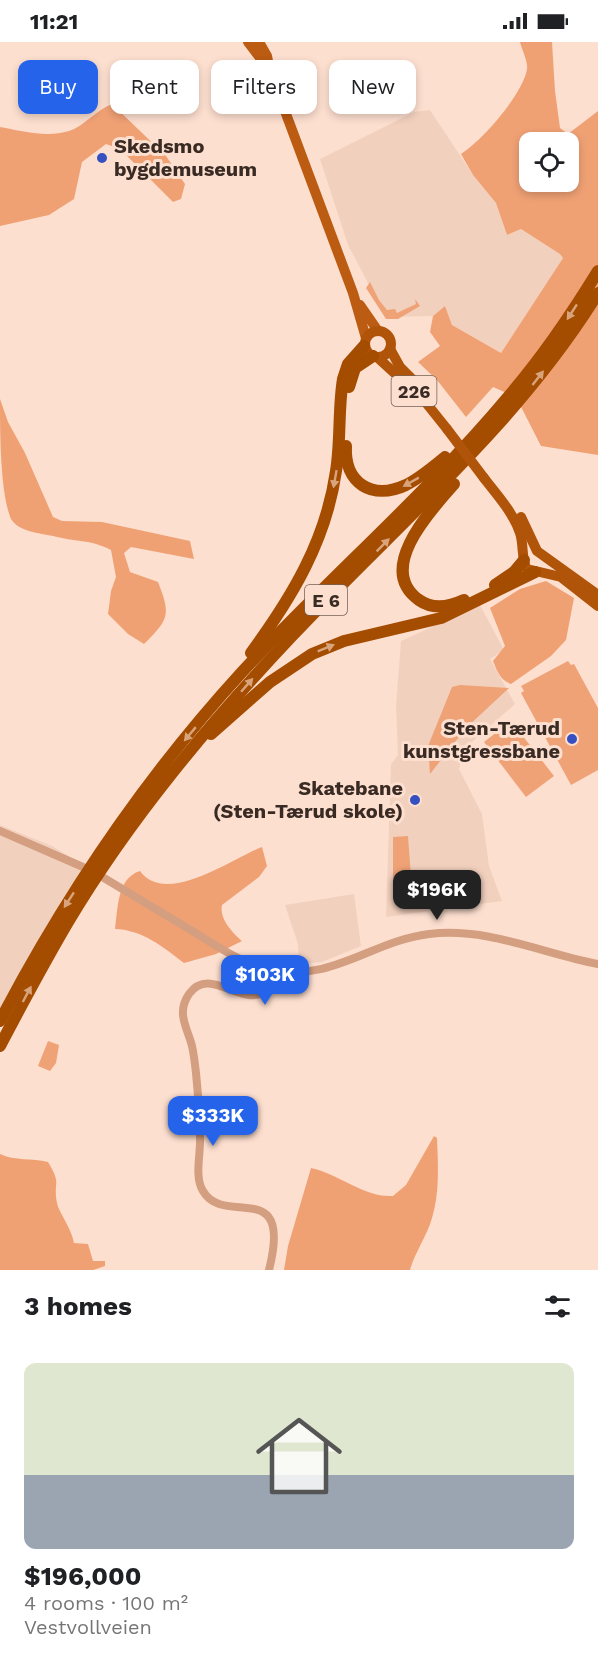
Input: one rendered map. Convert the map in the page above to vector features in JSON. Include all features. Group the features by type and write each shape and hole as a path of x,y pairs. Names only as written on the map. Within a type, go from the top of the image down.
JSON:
{"highway":[{"name":"E 6","path":"0,1021 60,915 113,834 160,770 242,673 475,435 539,359 598,271"},
{"name":"E 6","path":"0,1046 68,921 195,745 293,635 501,423 555,357 598,293"},
{"path":"378,331 370,333 370,349 355,368 349,391 346,461 351,474 359,484 378,490 406,485 475,435"},
{"name":"226","path":"378,331 389,338 390,349 403,370 523,521 540,555"},
{"name":"E 6","path":"242,673 249,656 300,580 322,527 336,472 343,379 351,360 370,349"},
{"name":"226","path":"370,349 383,356 390,349"},
{"name":"226","path":"370,349 449,427"},
{"path":"501,423 485,449 415,534 405,553 404,577 409,589 418,599 430,606 446,606 502,581 525,558 540,555 573,575 598,595"},
{"name":"226","path":"486,476 516,524 527,569 566,580 598,606"},
{"path":"537,571 544,566 540,555"},
{"name":"E 6","path":"195,745 222,726 279,675 312,654 344,641 441,618 537,571"}],"main road":[{"path":"248,42 262,60"},
{"path":"259,42 268,60"},
{"path":"286,114 355,298 370,349"},
{"path":"355,298 378,331"}],"street":[{"path":"0,831 83,867"},
{"path":"104,878 231,954 254,965 273,970 322,970 350,962 406,939 451,933 503,939 598,964"},
{"path":"269,1270 274,1237 270,1219 259,1210 216,1202 207,1196 201,1186 195,1065 182,1016 189,995 200,985 216,984 253,995 268,988 273,970"}],"shaded area":[{"path":"520,42 552,42 560,128 565,132 519,132 519,192 579,192 579,132 571,132 598,111 598,455 541,446 516,397 493,387 466,417 437,380 418,362 440,346 430,332 433,316 445,306 452,325 501,353 563,258 521,229 507,235 496,203 473,175 461,154 480,139 510,103 524,79 527,69"},
{"path":"110,105 110,114 122,114 166,156 185,184 181,199 173,202 120,149 106,144 82,162 74,199 49,215 0,226 0,127 34,133 61,133 74,129 98,114 100,110"},
{"path":"430,110 473,175 496,203 507,235 521,229 561,254 563,258 501,353 452,325 445,306 433,316 386,317 348,245 320,159 410,114 416,114 416,112"},
{"path":"370,282 387,310 395,309 397,313 416,304 415,299 420,306 398,319 386,319 366,288"},
{"path":"0,399 8,422 25,453 53,517 62,521 102,522 190,541 194,559 131,547 124,553 130,572 158,582 165,602 163,622 144,644 128,634 108,614 111,591 116,577 111,550 89,542 30,531 19,527 11,519 7,508 3,478"},
{"path":"546,581 574,598 566,640 551,656 511,684 502,678 493,661 505,646 490,608 520,589"},
{"path":"480,605 504,650 490,659 515,704 464,749 459,769 482,814 489,866 502,901 386,917 391,764 398,755 396,706 401,641"},
{"name":"Sten-Tærud kunstgressbane","path":"568,661 571,665 574,664 598,708 598,770 571,785 521,693 524,691 521,686"},
{"path":"460,685 509,688 466,728 430,774 428,746 452,687"},
{"path":"511,721 554,776 526,797 484,742"},
{"path":"0,825 52,846 93,871 69,900 0,1027"},
{"path":"408,836 411,877 393,879 393,837"},
{"path":"262,847 267,866 259,877 222,905 225,920 242,941 216,954 184,963 144,936 115,929 120,895 132,875 140,871 152,881 166,884 182,882 200,877"},
{"path":"354,894 361,946 322,962 299,964 298,944 285,905"},
{"path":"48,1041 59,1045 56,1063 50,1071 38,1066"},
{"path":"434,1136 437,1138 438,1168 435,1208 410,1270 284,1270 288,1246 311,1168 332,1175 362,1190 383,1196 393,1196 406,1185"},
{"path":"0,1154 12,1158 48,1162 56,1179 58,1207 74,1243 88,1244 93,1261 105,1261 105,1266 93,1270 0,1270"}],"place":[{"name":"Skedsmo bygdemuseum","path":"102,158"},
{"name":"Sten-Tærud kunstgressbane","path":"572,739"},
{"name":"Skatebane (Sten-Tærud skole)","path":"415,800"}]}
